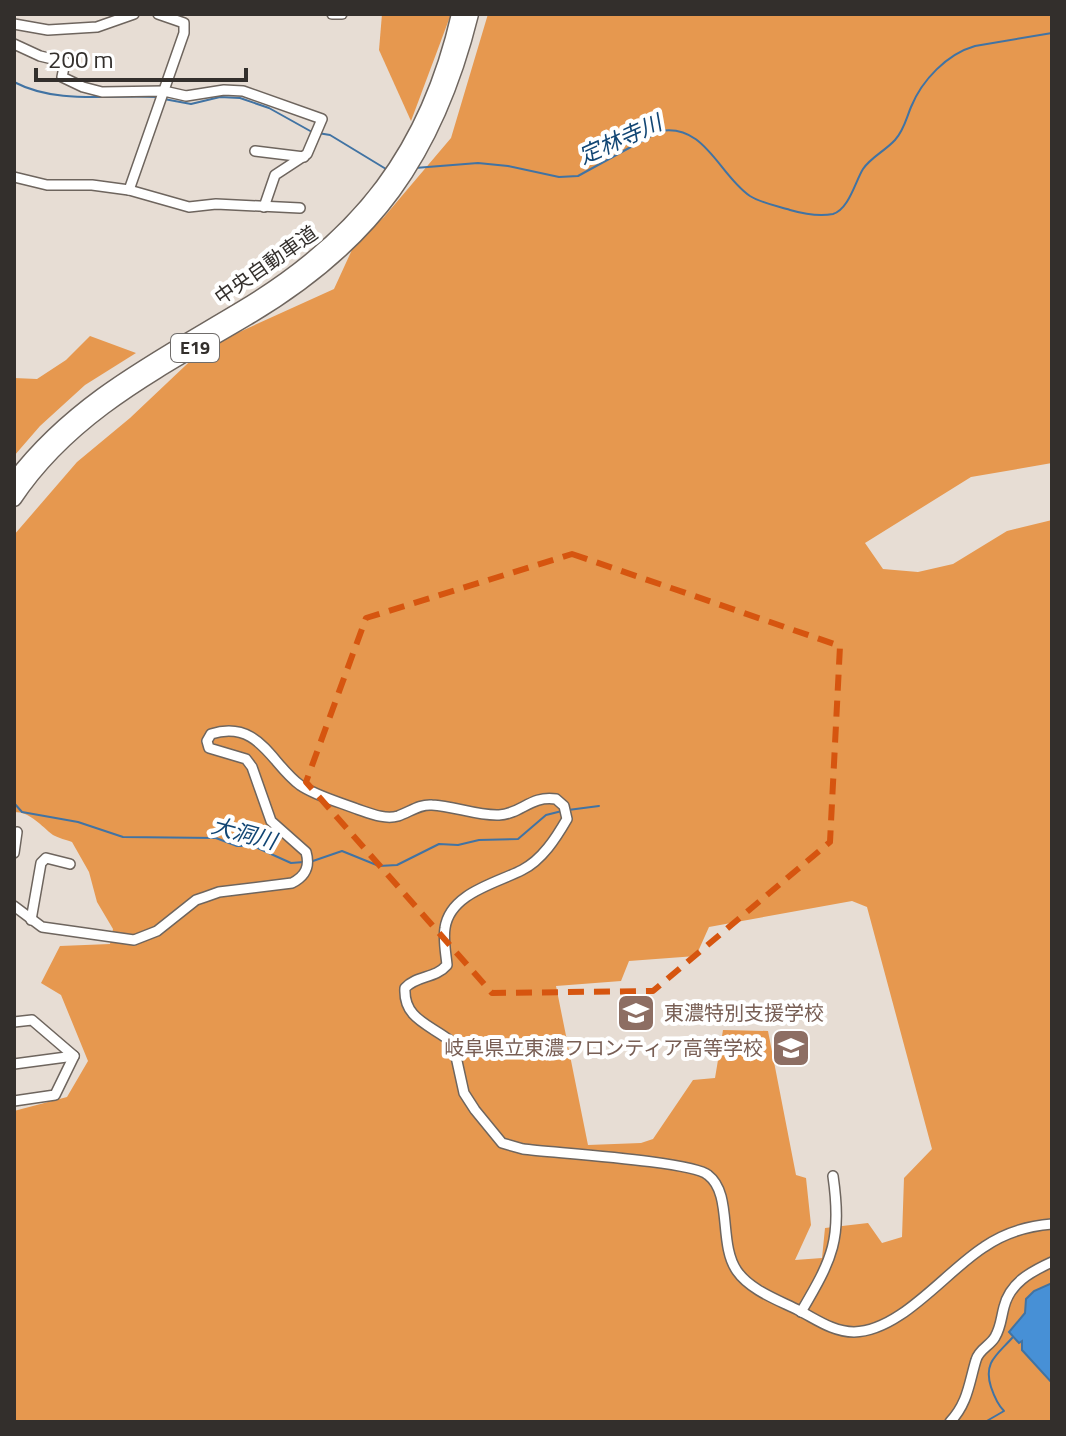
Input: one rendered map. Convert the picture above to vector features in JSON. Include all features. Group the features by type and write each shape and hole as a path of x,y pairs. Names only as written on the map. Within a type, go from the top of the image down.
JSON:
{"highway":[{"name":"中央自動車道","path":"14,480 43,444 86,405 142,366 300,270 380,201 409,171 459,14"},
{"name":"中央自動車道","path":"424,131 453,77 471,14"},
{"name":"中央自動車道","path":"14,499 51,453 92,414 136,382 307,280 349,243 380,201"}],"street":[{"path":"14,24 48,30 97,27 134,14"},
{"path":"129,190 185,27 180,21 158,14"},
{"path":"332,14 342,14"},
{"path":"14,44 40,56 65,62 62,77 102,92 164,91 186,96 224,90 243,91 322,119 304,157 275,175 264,207"},
{"path":"255,151 304,157"},
{"path":"14,177 47,185 92,185 129,190 189,207 216,204 300,208"},
{"path":"14,906 31,920 51,929 134,940 157,931 196,900 219,892 292,883 300,879 307,870 306,852 271,821 252,767 246,759 209,748 207,741 211,734 217,732 251,738 268,748 299,784 386,818 433,805 499,815 537,799 556,799 564,806 567,819 541,855 524,869 477,889 445,927 447,965 435,975 411,981 405,988 406,1003 412,1016 453,1043 464,1093 502,1143 523,1149 662,1164 705,1172 720,1192 726,1245 736,1271 751,1284 801,1312 836,1329 850,1332 872,1330 907,1309 983,1247 1006,1234 1052,1224"},
{"path":"14,853 17,832"},
{"path":"31,920 41,863 46,858 70,864"},
{"path":"14,1022 32,1020 74,1056"},
{"path":"14,1064 74,1056"},
{"path":"14,1101 55,1095 74,1056"},
{"path":"801,1312 827,1269 833,1251 838,1211 833,1176"},
{"path":"950,1422 970,1389 977,1354 993,1341 999,1329 1008,1296 1028,1274 1052,1262"}],"highlighted area":[{"path":"572,554 840,646 830,842 653,991 492,993 306,782 366,618"}],"shaded area":[{"path":"382,14 451,14 411,121 379,50"},
{"path":"488,14 1052,14 1052,463 971,477 865,543 883,569 918,572 953,564 1007,531 1052,520 1052,1283 1034,1291 1025,1301 1025,1313 1009,1332 1022,1341 1023,1350 1052,1383 1052,1422 14,1422 14,1111 67,1097 88,1061 61,995 41,983 60,946 110,944 113,929 97,902 89,872 72,842 53,835 31,817 14,812 14,535 77,462 130,418 204,348 334,289 356,241 384,217 451,138","holes":["852,901 867,907 932,1149 904,1178 902,1237 882,1243 868,1223 825,1228 822,1258 795,1260 811,1225 806,1178 796,1175 768,1031 723,1030 715,1078 693,1080 653,1139 641,1143 588,1145 556,986 621,981 629,961 696,956 709,927"]},
{"path":"90,336 136,353 85,385 40,426 14,456 14,378 37,379 66,360"}],"water":[{"path":"1052,1283 1052,1383 1022,1350 1022,1341 1019,1343 1009,1332 1025,1313 1026,1299 1034,1291"}],"waterway":[{"name":"定林寺川","path":"415,168 478,163 559,177 578,176 660,131 676,131 700,143 750,196 806,214 833,214 843,207 866,165 898,136 922,87 945,62 975,46 1052,33"},
{"name":"定林寺川","path":"14,82 48,94 66,96 157,97"},
{"name":"定林寺川","path":"164,99 191,104 220,97 240,98 269,108 312,132"},
{"name":"定林寺川","path":"318,133 330,135 386,169"},
{"name":"大洞川","path":"14,803 22,812 78,822 123,837 216,838 237,846 253,846 291,863 304,862"},
{"name":"大洞川","path":"568,810 599,806"},
{"name":"大洞川","path":"310,862 342,851 379,866 397,865 439,844 518,839 546,815 562,811"},
{"path":"985,1422 1004,1411 993,1394 989,1371 993,1359 1013,1337"}],"place":[{"name":"東濃特別支援学校","path":"636,1013"},
{"name":"岐阜県立東濃フロンティア高等学校","path":"791,1048"}]}
